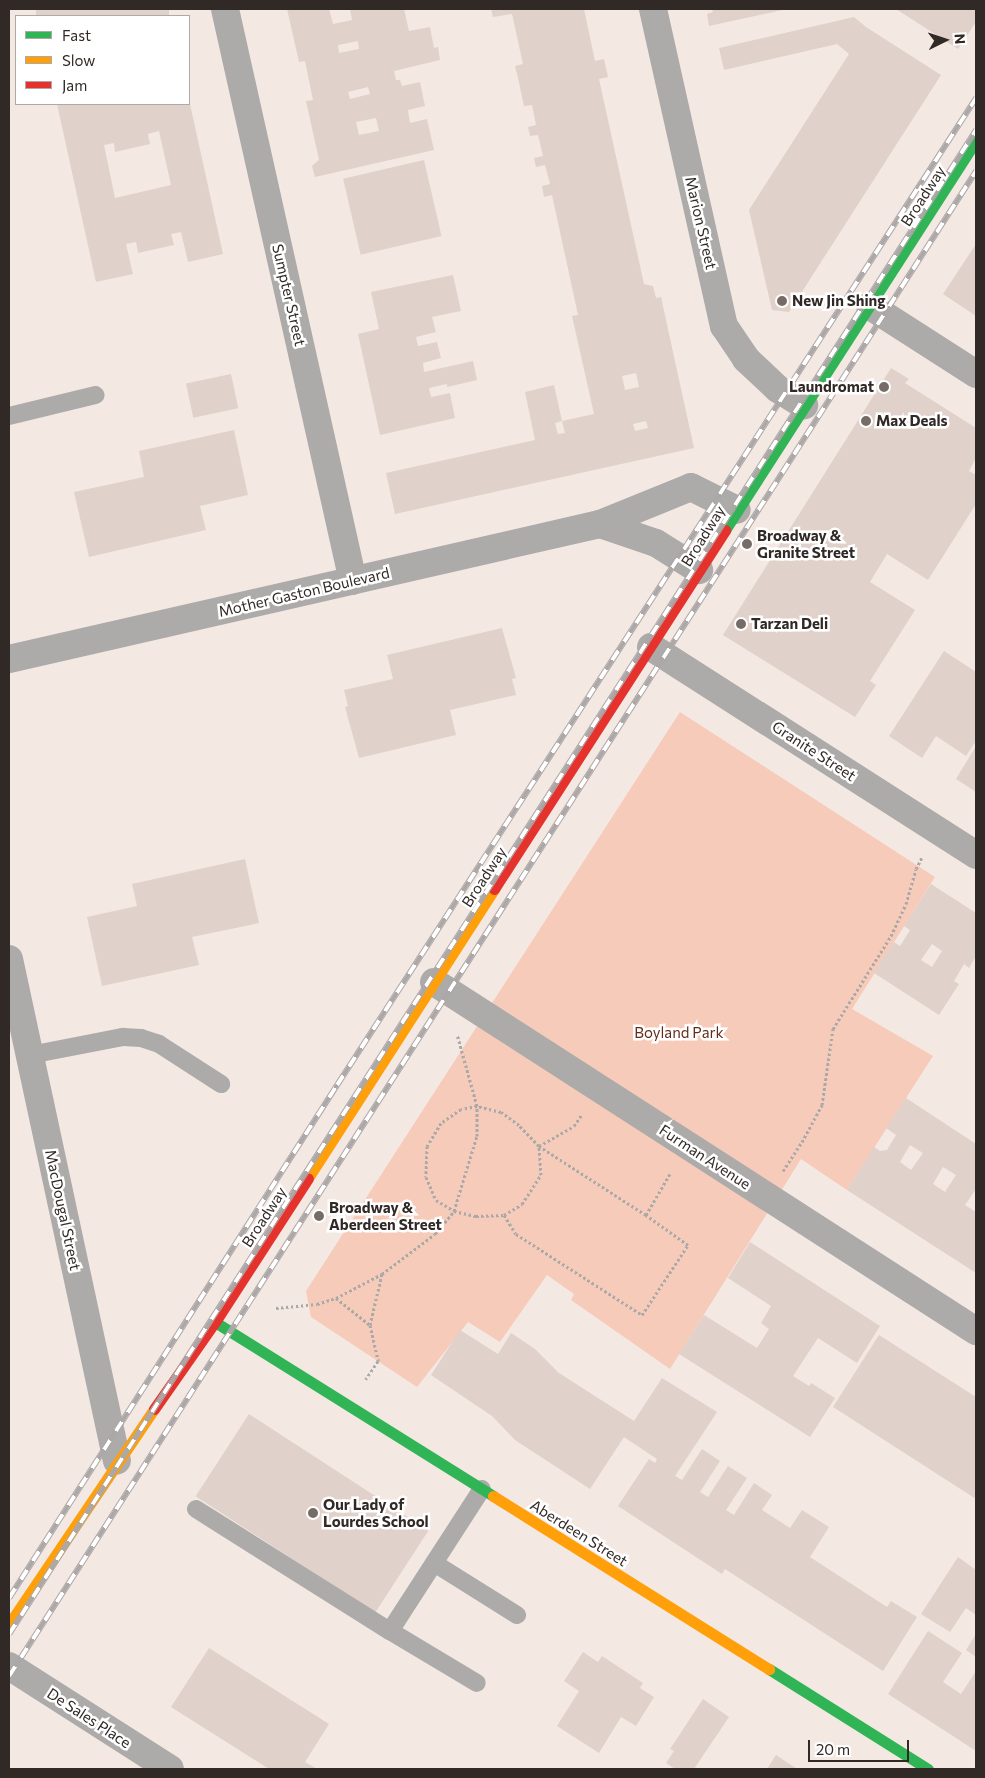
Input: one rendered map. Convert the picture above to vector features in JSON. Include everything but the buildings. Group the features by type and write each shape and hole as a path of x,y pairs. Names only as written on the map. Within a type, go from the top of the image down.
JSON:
{"main road":[{"name":"Broadway","path":"9,1624 117,1461 215,1322 976,140"},
{"name":"Aberdeen Street","path":"215,1322 928,1769"}],"street":[{"name":"Sumpter Street","path":"225,9 353,581"},
{"name":"Marion Street","path":"653,9 724,326 746,359 778,389 804,405"},
{"path":"870,306 976,374"},
{"name":"Mother Gaston Boulevard","path":"9,659 600,524 692,487 737,510"},
{"path":"600,524 656,543 700,570"},
{"name":"Granite Street","path":"651,647 976,855"},
{"name":"MacDougal Street","path":"9,959 117,1461"},
{"name":"Furman Avenue","path":"434,982 976,1331"},
{"name":"De Sales Place","path":"9,1666 170,1769"}],"lane":[{"path":"9,416 96,395"},
{"path":"30,1055 123,1037 141,1038 159,1044 221,1084"},
{"path":"390,1631 482,1489"},
{"path":"196,1509 390,1631 477,1683"},
{"path":"434,1563 517,1615"}],"path":[{"path":"766,1196 802,1142 822,1105 833,1029 891,936 906,904 916,869 938,831"},
{"path":"276,1308 317,1304 336,1298 382,1274 435,1234 454,1211 477,1136 477,1106 456,1033"},
{"path":"539,1146 574,1126 598,1088"},
{"path":"504,1214 516,1234 642,1315 688,1246 646,1215 539,1146 519,1125 502,1112 477,1106 461,1109 441,1123 427,1146 426,1176 436,1200 454,1211 476,1216 504,1214 522,1204 541,1174 539,1146"},
{"path":"646,1215 687,1146"},
{"path":"349,1406 378,1361 370,1325 382,1274"},
{"path":"336,1298 370,1325"}],"green space":[{"name":"Boyland Park","path":"680,712 935,877 852,1009 933,1056 847,1190 801,1159 670,1369 571,1300 574,1294 547,1275 500,1342 468,1322 417,1387 311,1317 306,1291"}],"railway":[{"path":"9,1598 337,1085 976,98"},
{"path":"9,1634 976,130"},
{"path":"9,1676 976,171"}],"traffic: fast":[{"path":"725,530 976,140"},
{"path":"215,1322 493,1496"},
{"path":"769,1669 928,1769"}],"traffic: slow":[{"path":"308,1178 494,889"},
{"path":"9,1624 154,1409"},
{"path":"493,1496 769,1669"}],"traffic: jam":[{"path":"494,889 725,530"},
{"path":"154,1409 215,1322 308,1178"}],"place":[{"name":"New Jin Shing","path":"782,301"},
{"name":"Laundromat","path":"884,387"},
{"name":"Max Deals","path":"866,421"},
{"name":"Broadway & Granite Street","path":"747,544"},
{"name":"Tarzan Deli","path":"741,624"},
{"name":"Broadway & Aberdeen Street","path":"319,1216"},
{"name":"Our Lady of Lourdes School","path":"313,1513"}]}
